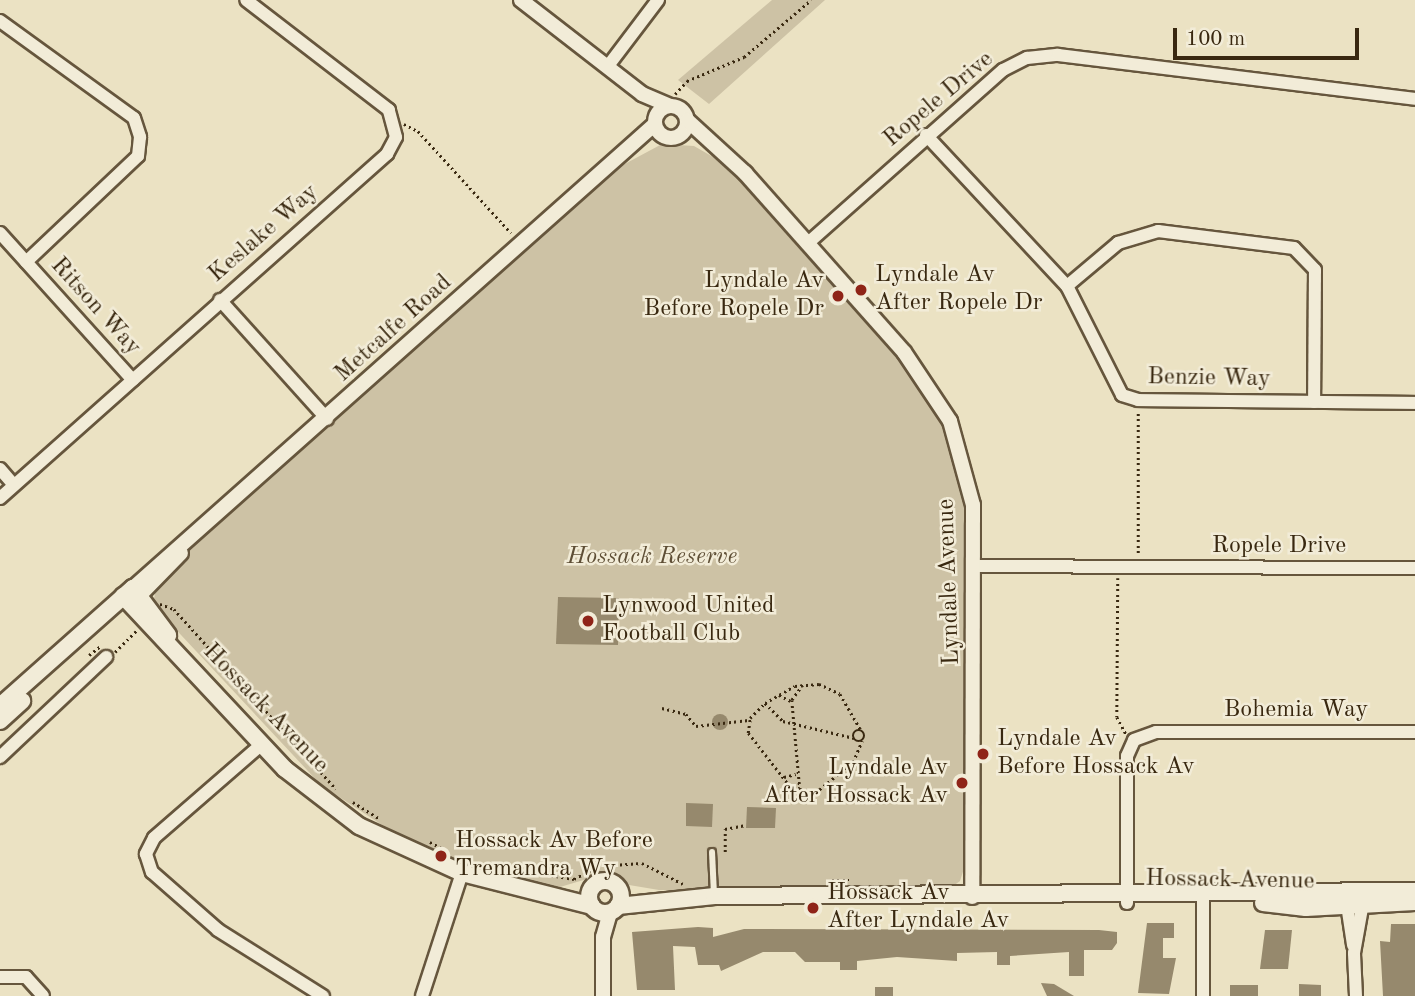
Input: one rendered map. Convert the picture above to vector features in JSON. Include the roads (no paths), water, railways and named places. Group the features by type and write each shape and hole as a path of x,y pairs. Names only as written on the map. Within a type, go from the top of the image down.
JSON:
{"main road":[{"name":"Hossack Avenue","path":"131,596 262,744 359,826 462,873 558,895 605,902 714,891 1127,898 1364,896 1415,891"},
{"name":"Metcalfe Road","path":"0,706 131,596"},
{"name":"Metcalfe Road","path":"0,721 131,596"},
{"name":"Hossack Avenue","path":"1364,896 1415,902"}],"street":[{"name":"Keslake Way","path":"0,498 387,154 397,125 389,110 246,0"},
{"name":"Lyndale Avenue","path":"522,0 642,94 655,120 672,138"},
{"path":"608,66 658,0"},
{"name":"Ritson Way","path":"0,21 134,118 140,137 138,156 26,262"},
{"name":"Ropele Drive","path":"808,243 926,135 1003,70 1058,55 1415,99"},
{"name":"Lyndale Avenue","path":"642,94 668,99 808,243 921,372 950,421 973,505 975,566 972,897"},
{"path":"655,120 668,99"},
{"name":"Metcalfe Road","path":"131,596 187,543 631,149 655,120"},
{"path":"687,120 672,138 715,147"},
{"name":"Benzie Way","path":"926,135 1067,286 1114,383 1138,400 1415,403"},
{"name":"Metcalfe Road","path":"631,149 672,138"},
{"path":"1067,286 1118,243 1158,231 1294,248 1315,270 1314,402"},
{"name":"Ritson Way","path":"0,233 133,380"},
{"path":"220,300 327,419"},
{"path":"0,470 14,485"},
{"name":"Ropele Drive","path":"975,566 1415,568"},
{"path":"0,757 106,657"},
{"name":"Bohemia Way","path":"1127,898 1127,756 1133,740 1156,732 1415,732"},
{"path":"262,744 153,838 146,854 152,872 218,930 323,996"},
{"path":"422,996 462,873"},
{"path":"1346,896 1354,953 1356,996"},
{"path":"1354,953 1364,896"},
{"path":"1203,898 1203,996"},
{"path":"603,996 605,902"},
{"path":"0,977 26,977 43,996"}],"lane":[{"path":"712,852 714,891"}],"place":[{"name":"Lyndale Av After Ropele Dr","path":"861,290"},
{"name":"Lyndale Av Before Ropele Dr","path":"838,296"},
{"name":"Lynwood United Football Club","path":"588,621"},
{"name":"Lyndale Av Before Hossack Av","path":"983,754"},
{"name":"Lyndale Av After Hossack Av","path":"962,783"},
{"name":"Hossack Av Before Tremandra Wy","path":"441,856"},
{"name":"Hossack Av After Lyndale Av","path":"813,908"}],"park label":[{"name":"Hossack Reserve","path":"652,558"}]}
